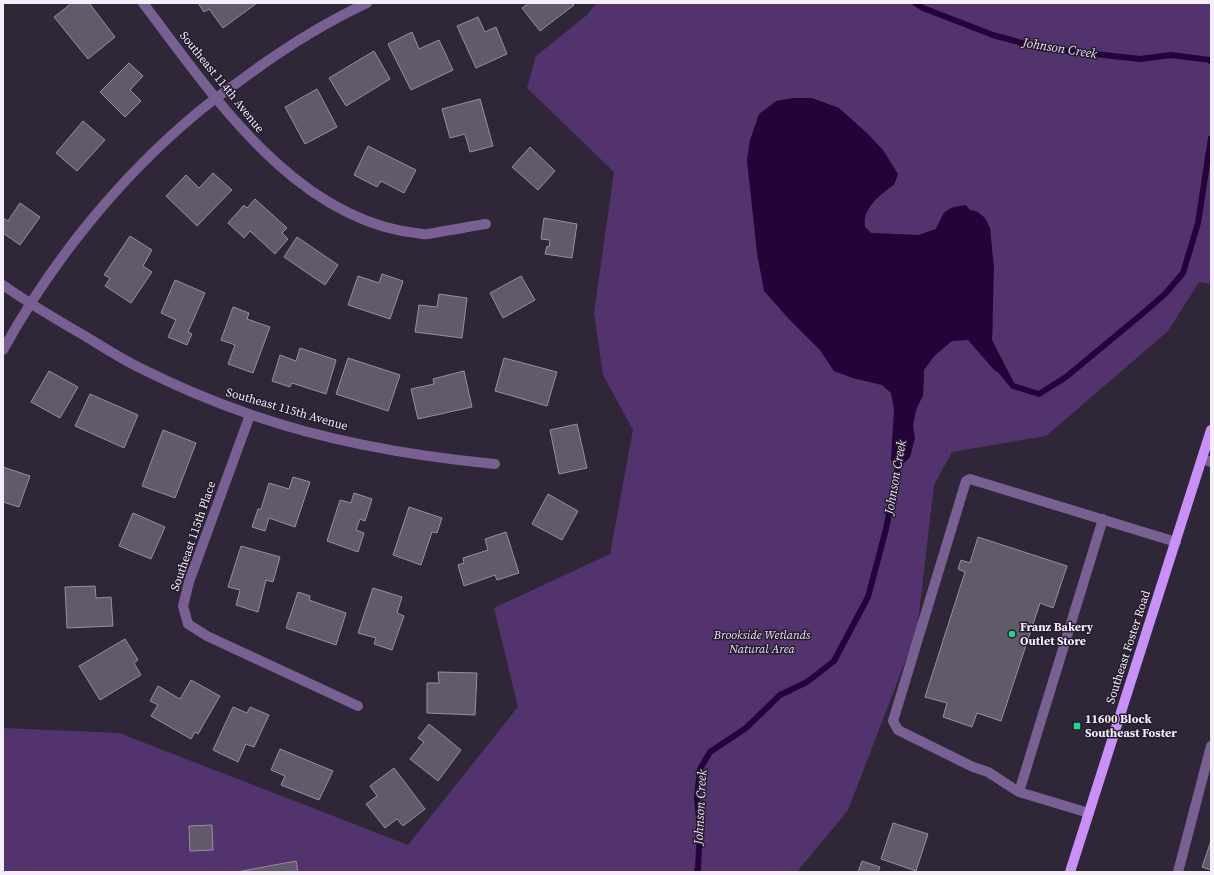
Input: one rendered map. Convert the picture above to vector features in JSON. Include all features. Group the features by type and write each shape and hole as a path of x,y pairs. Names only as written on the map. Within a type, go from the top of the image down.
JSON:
{"main road":[{"name":"Southeast Foster Road","path":"1070,872 1176,542 1207,461 1211,430"}],"street":[{"name":"Southeast 114th Avenue","path":"143,3 216,99 258,146 290,175 325,200 363,220 394,229 425,234 486,224"},
{"path":"3,350 44,282 77,238 116,192 178,130 198,112 288,47 328,23 367,3"},
{"name":"Southeast 115th Avenue","path":"3,285 30,304 137,366 195,394 250,415 310,432 386,450 445,459 495,464"},
{"name":"Southeast 115th Place","path":"250,415 189,582 183,606 188,624 207,636 358,706"},
{"path":"1089,813 1019,792 988,772 973,767 898,730 892,722 966,481 970,479 1176,542"},
{"path":"1019,792 1103,520"},
{"path":"1178,872 1211,746"}],"green space":[{"name":"Brookside Wetlands Natural Area","path":"596,3 1211,3 1211,284 1199,282 1168,331 1046,436 952,452 934,485 917,631 848,810 797,872 3,872 3,728 119,733 408,845 518,707 494,608 610,554 633,430 603,375 594,313 614,172 527,88 536,56 587,15","holes":["747,160 894,185 876,199 869,208 865,220 865,227 871,233 919,235 936,229 944,212 970,210 978,212 993,323 992,341 1013,381 978,351 968,340 952,340 934,356 924,370 923,395 915,415 882,385 853,378 834,371 820,350 788,318 751,190"]}],"shaded area":[{"path":"793,98 812,98 839,108 868,134 883,150 898,174 894,185 876,199 869,208 865,220 865,227 871,233 919,235 936,229 946,211 954,207 966,205 970,210 978,212 985,218 990,228 994,268 992,340 1013,381 994,370 968,340 952,341 934,356 924,370 923,395 916,410 913,426 915,438 910,457 902,465 893,464 891,459 894,409 891,393 882,385 853,378 834,371 820,350 764,291 757,253 747,160 750,140 759,114 776,101"}],"building":[{"path":"72,3 89,3 115,37 88,59 54,17"},
{"path":"198,3 257,3 223,28 209,9 204,12"},
{"path":"529,3 572,3 574,5 540,31 522,8"},
{"path":"478,17 485,32 496,27 507,54 476,68 457,26"},
{"path":"412,32 419,49 439,40 453,70 411,90 388,44"},
{"path":"374,51 390,79 346,106 329,78"},
{"path":"129,63 143,76 130,90 141,101 125,117 100,92"},
{"path":"317,89 337,127 305,144 285,107"},
{"path":"480,99 493,146 470,152 465,134 450,138 442,109"},
{"path":"83,121 105,140 77,171 56,153"},
{"path":"368,146 416,170 404,193 381,181 377,187 354,175"},
{"path":"530,147 555,171 538,190 512,167"},
{"path":"213,173 232,190 197,226 166,196 186,175 199,188"},
{"path":"255,199 287,228 282,233 288,239 275,254 250,231 244,238 228,223 244,205 247,208"},
{"path":"20,203 40,217 20,245 3,233 3,218 8,221"},
{"path":"544,218 577,224 572,258 545,254 547,246 549,247 550,240 541,239"},
{"path":"130,236 152,250 143,266 152,272 131,303 105,286 110,278 104,275"},
{"path":"297,237 338,265 325,285 284,257"},
{"path":"382,274 403,281 390,319 348,305 358,276 379,283"},
{"path":"521,276 535,300 503,318 490,293"},
{"path":"175,280 205,293 188,332 192,334 187,345 168,337 176,320 161,313"},
{"path":"439,294 467,298 462,338 415,332 419,305 437,307"},
{"path":"233,307 249,313 247,319 270,327 253,373 228,364 235,345 221,340"},
{"path":"300,348 336,360 326,394 292,383 290,387 272,381 280,355 296,361"},
{"path":"348,358 400,375 388,411 336,394"},
{"path":"504,358 557,372 547,406 495,391"},
{"path":"49,371 78,387 60,418 31,402"},
{"path":"464,371 472,407 418,419 411,389 434,384 433,379"},
{"path":"90,394 138,415 124,448 75,426"},
{"path":"577,424 587,468 559,474 550,430"},
{"path":"163,430 196,443 175,498 142,486"},
{"path":"3,467 30,476 19,507 3,502"},
{"path":"293,477 310,482 295,527 269,518 265,531 252,527 258,509 261,509 269,483 289,489"},
{"path":"354,493 372,499 365,521 360,519 356,530 364,533 358,552 327,541 340,500 351,503"},
{"path":"548,494 578,511 562,540 532,524"},
{"path":"409,507 442,518 437,533 432,532 421,565 393,555"},
{"path":"133,513 165,527 151,559 119,546"},
{"path":"506,532 519,573 497,580 495,575 464,586 458,565 464,563 463,558 488,550 485,539"},
{"path":"978,537 1067,566 1053,608 1040,603 1001,721 977,713 972,727 943,717 947,703 925,697 965,572 958,569 961,560 970,563"},
{"path":"241,546 280,557 273,582 266,580 258,612 236,605 240,590 228,587"},
{"path":"95,586 96,598 111,597 113,626 67,628 65,587"},
{"path":"373,588 402,597 397,613 404,616 392,650 374,644 376,638 358,633"},
{"path":"298,592 310,596 309,600 346,613 336,645 286,628"},
{"path":"125,639 138,660 134,663 141,675 100,700 79,666"},
{"path":"438,672 477,673 475,715 427,713 427,683 439,683"},
{"path":"191,680 220,696 198,734 195,732 191,739 151,716 158,705 150,701 158,686 180,699"},
{"path":"233,707 247,713 250,707 269,715 254,747 246,744 238,762 213,750"},
{"path":"429,724 461,750 438,781 410,759 424,742 418,738"},
{"path":"280,749 333,771 319,800 281,785 285,776 271,770"},
{"path":"394,768 425,809 403,826 397,819 385,828 366,804 377,796 370,786"},
{"path":"893,823 928,834 916,871 881,859"},
{"path":"212,825 213,850 190,851 189,826"},
{"path":"1211,841 1211,870 1202,867"},
{"path":"296,861 298,872 237,872"},
{"path":"862,861 880,867 878,872 858,872"}],"waterway":[{"name":"Johnson Creek","path":"915,3 923,8 993,35 1040,48 1140,59 1171,55 1210,60 1211,62"},
{"name":"Johnson Creek","path":"1001,371 1013,386 1039,394 1066,377 1165,294 1183,273 1198,223 1211,138"},
{"name":"Johnson Creek","path":"697,872 700,831 697,797 700,769 710,752 746,728 780,695 807,682 834,661 868,597 886,529 900,457"}],"place":[{"name":"Franz Bakery Outlet Store","path":"1012,634"},
{"name":"11600 Block Southeast Foster","path":"1077,726"}]}
